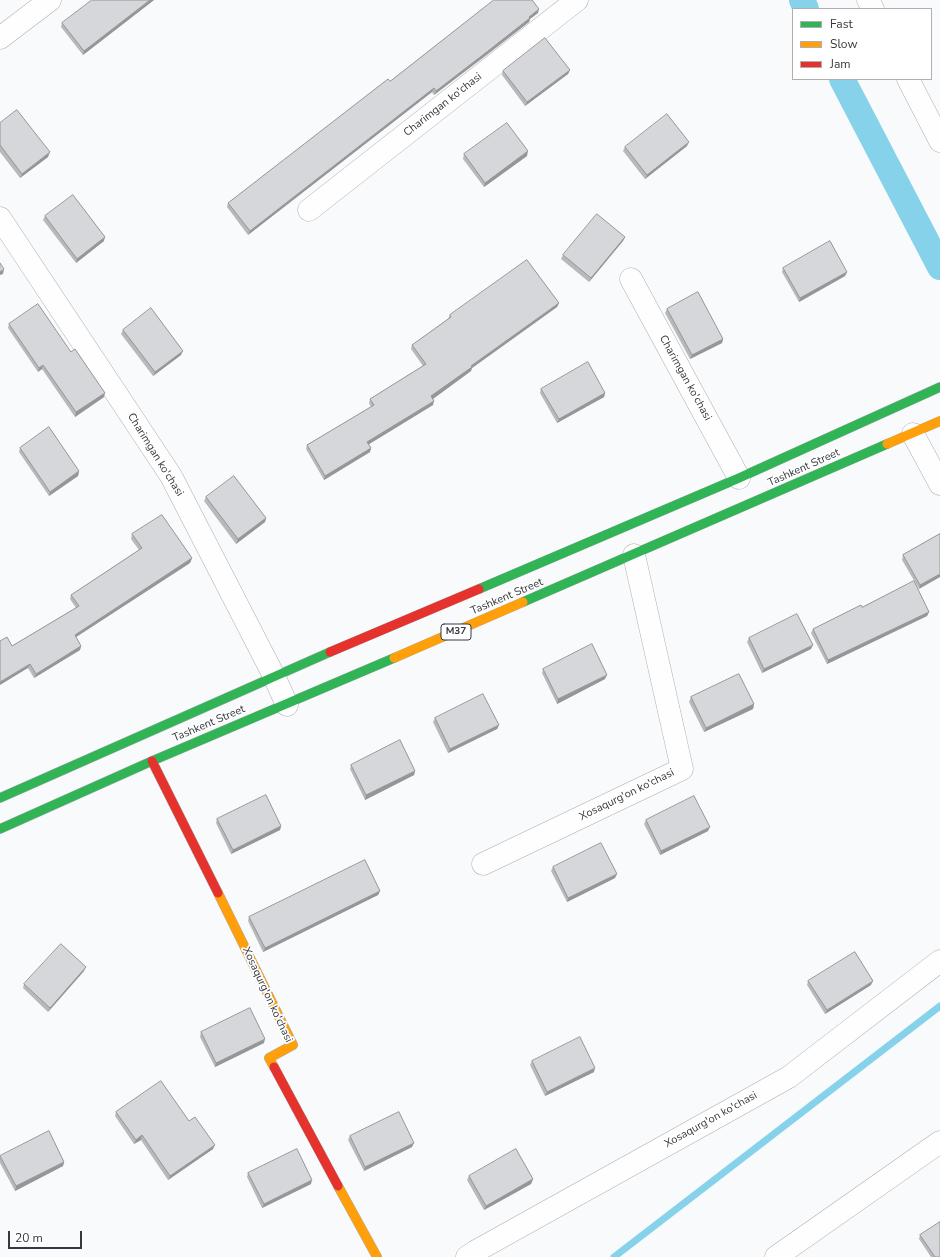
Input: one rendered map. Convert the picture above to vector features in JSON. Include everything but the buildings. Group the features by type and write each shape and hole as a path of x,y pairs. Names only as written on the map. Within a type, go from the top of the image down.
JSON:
{"main road":[{"name":"Tashkent Street","path":"0,798 274,676 739,478 940,387"},
{"name":"M37","path":"912,434 940,422"},
{"name":"Tashkent Street","path":"0,829 152,761 634,555 912,434"},
{"name":"Xosaqurg'on ko'chasi","path":"152,761 293,1045 269,1058 377,1257"}],"street":[{"path":"0,38 50,0"},
{"name":"Charimgan ko'chasi","path":"309,210 577,0"},
{"path":"909,80 940,141"},
{"name":"Charimgan ko'chasi","path":"0,218 171,476 287,704"},
{"name":"Charimgan ko'chasi","path":"631,279 739,478"},
{"path":"912,434 940,484"},
{"name":"Xosaqurg'on ko'chasi","path":"483,864 682,769 634,555"},
{"name":"Xosaqurg'on ko'chasi","path":"468,1257 476,1251 788,1077 940,961"},
{"path":"776,1257 940,1142"}],"waterway":[{"path":"802,0 806,8"},
{"path":"843,80 940,267"},
{"path":"614,1257 940,1006"}],"traffic: fast":[{"path":"479,589 739,478 940,387"},
{"path":"523,602 887,444"},
{"path":"0,798 330,652"},
{"path":"0,829 152,761 394,658"}],"traffic: slow":[{"path":"887,444 940,421"},
{"path":"394,658 523,602"},
{"path":"218,893 293,1045 269,1058 274,1067"},
{"path":"338,1186 377,1257"}],"traffic: jam":[{"path":"330,652 479,589"},
{"path":"152,761 218,893"},
{"path":"274,1067 338,1186"}]}
